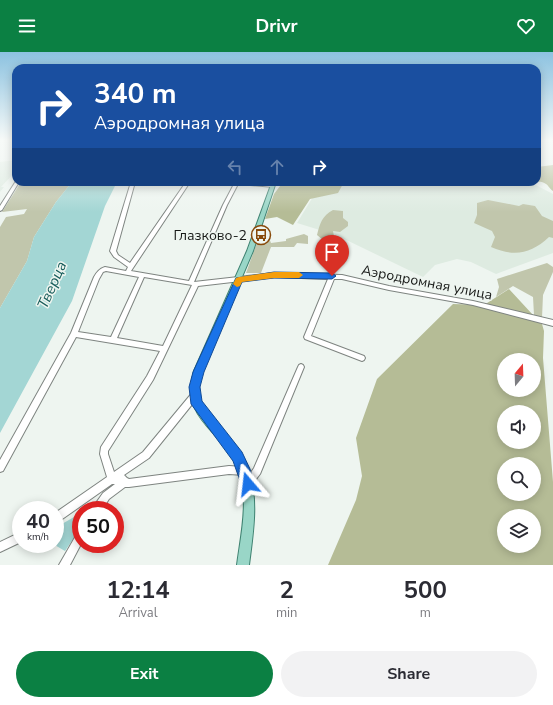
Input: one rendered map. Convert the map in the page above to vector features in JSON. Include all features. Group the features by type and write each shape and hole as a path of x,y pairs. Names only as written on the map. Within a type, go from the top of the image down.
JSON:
{"main road":[{"path":"243,565 249,504 248,484 236,454 200,410 194,395 194,385 239,280 273,186"}],"street":[{"path":"0,210 15,186"},
{"path":"131,266 116,256 113,251 132,186"},
{"path":"127,273 185,186"},
{"path":"112,480 104,450 150,378 165,349 194,284 225,204 235,186"},
{"name":"Аэродромная улица","path":"74,334 96,278 104,269 194,284 274,275 332,276 473,303 553,323"},
{"path":"113,340 142,276"},
{"path":"332,276 307,337 362,358"},
{"path":"0,468 74,334 165,349"},
{"path":"248,484 257,471 301,367"},
{"path":"64,513 146,455 194,395"},
{"path":"112,480 121,478 124,482 129,483 229,470 244,471"},
{"path":"102,501 106,496 124,482"},
{"path":"0,547 12,541"},
{"path":"64,565 72,551"}],"shaded area":[{"path":"0,164 12,164 12,175 1,187 4,187 0,192"},
{"path":"320,186 538,186 553,194 553,253 496,274 471,262 457,259 435,265 423,277 336,235 297,223"}],"green space":[{"path":"553,165 553,191 541,182 541,166"},
{"path":"18,186 69,186 56,202 34,237 27,261 0,308 0,227 6,217 24,214 27,209 2,212"},
{"path":"280,186 342,186 338,193 310,199 293,225 277,217 265,219 274,194"},
{"path":"488,200 519,206 523,204 535,206 542,216 553,221 553,238 549,237 536,247 522,252 507,252 491,247 495,237 492,231 474,223 477,215 477,203"},
{"path":"333,210 343,211 343,218 348,222 348,226 340,232 333,231 335,241 348,248 345,250 323,240 317,235 322,220"},
{"path":"266,230 271,243 286,241 286,239 304,234 308,236 308,244 297,243 294,247 271,247 261,273 246,273 259,237 263,236"},
{"path":"547,263 553,267 553,272 543,295 542,318 538,318 534,315 533,297 513,286 496,297 499,287 497,279"},
{"path":"509,289 533,315 533,320 542,324 544,331 543,358 553,482 553,565 328,565 356,500 362,476 356,438 377,379 453,304 484,305"}],"water":[{"name":"Тверца","path":"69,186 115,186 105,206 72,301 0,433 0,308 27,261 34,237 56,202"},
{"path":"72,518 72,540 65,551 64,550 64,523"}],"slow traffic":[{"path":"237,284 239,280 274,275 299,275"}],"place":[{"name":"Глазково-2","path":"261,235"}],"route":[{"path":"248,484 244,469 237,456 200,410 197,404 194,395 194,387 198,372 239,280 274,275 332,276"}]}
